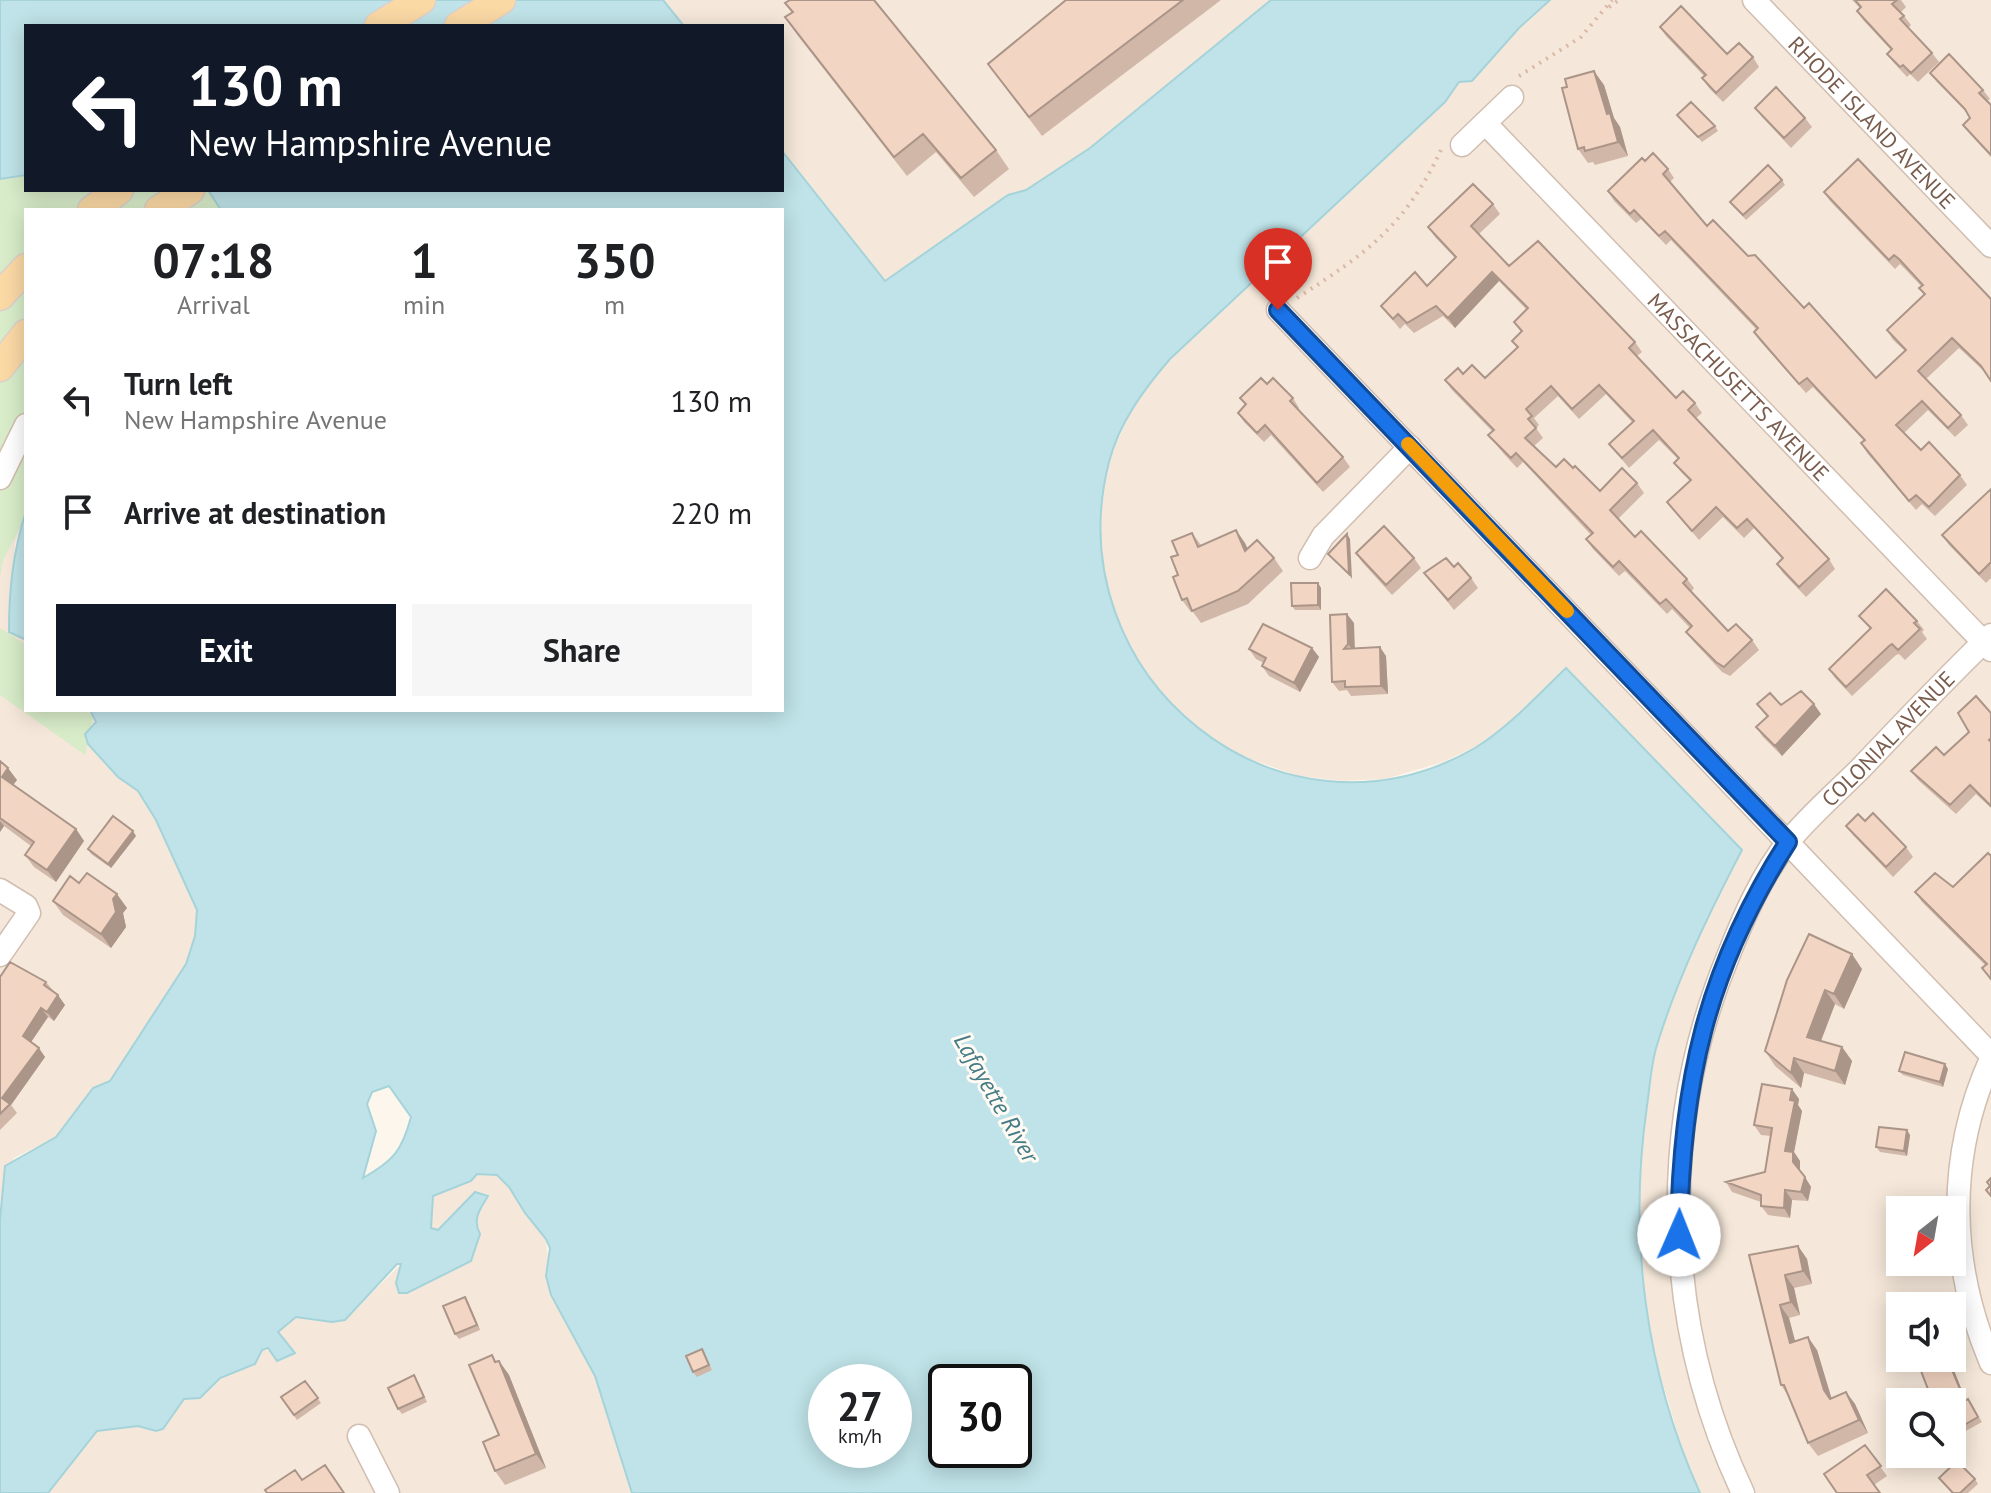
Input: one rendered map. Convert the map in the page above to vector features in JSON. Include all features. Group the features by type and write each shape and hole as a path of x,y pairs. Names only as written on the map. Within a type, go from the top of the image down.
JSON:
{"main road":[{"path":"382,24 421,0"},
{"path":"462,24 501,0"},
{"path":"95,208 116,192"},
{"path":"162,208 187,192"},
{"path":"0,296 24,270"},
{"path":"0,367 24,337"}],"street":[{"name":"RHODE ISLAND AVENUE","path":"1754,0 1991,246"},
{"path":"1462,145 1512,97"},
{"name":"MASSACHUSETTS AVENUE","path":"1485,123 1989,642"},
{"path":"1278,310 1991,1057 1975,1094 1965,1129 1958,1202 1963,1272 1991,1363"},
{"path":"0,478 24,429"},
{"path":"1310,558 1323,536 1410,447"},
{"name":"COLONIAL AVENUE","path":"1743,1493 1708,1405 1692,1346 1679,1235 1680,1160 1699,1041 1716,984 1742,922 1788,842 1989,642"},
{"path":"0,890 26,906 29,913 0,955"},
{"path":"359,1436 388,1493"}],"path":[{"path":"1607,8 1619,0"}],"shaded area":[{"path":"663,0 1271,0 1090,148 1026,190 1008,195 885,281 784,154 784,24 682,24"},
{"path":"1550,0 1991,0 1991,1493 1700,1493 1687,1465 1654,1354 1642,1288 1638,1214 1642,1143 1656,1048 1697,935 1742,850 1566,669 1510,722 1475,747 1443,762 1385,779 1342,781 1299,776 1235,754 1185,720 1160,695 1135,660 1108,597 1101,563 1100,511 1109,460 1137,398 1170,359 1444,102 1460,82 1472,81 1519,28"},
{"path":"0,179 26,192 24,517 15,543 9,632 24,639 24,712 91,712 118,777 138,791 156,820 197,910 195,936 186,964 110,1081 93,1088 56,1137 14,1158 0,1220"},
{"path":"477,1174 497,1175 546,1239 551,1295 595,1376 632,1493 48,1493 97,1431 138,1426 156,1431 163,1429 184,1399 200,1398 220,1378 255,1364 262,1350 294,1354 278,1332 296,1317 332,1322 345,1320 401,1264 396,1283 400,1293 476,1225 475,1192 438,1230 431,1228 433,1196 471,1181"}],"green space":[{"path":"24,159 24,192 253,192 249,208 24,208 24,520 3,560 0,578 0,164"},
{"path":"0,628 24,644 24,712 0,695"},
{"path":"24,712 88,712 93,717 85,755"}],"water":[{"path":"0,0 663,0 682,24 24,24 24,175 0,179"},
{"name":"Lafayette River","path":"1271,0 1550,0 1519,28 1472,81 1459,82 1445,102 1160,370 1134,407 1113,448 1101,540 1115,613 1149,676 1198,728 1259,764 1327,781 1401,777 1475,748 1511,721 1566,668 1742,850 1695,946 1665,1020 1653,1060 1642,1155 1641,1254 1654,1352 1681,1447 1700,1493 632,1493 595,1376 551,1295 546,1276 550,1248 546,1239 497,1175 477,1174 471,1181 433,1196 431,1228 438,1230 475,1192 488,1196 478,1214 480,1234 471,1261 407,1293 399,1293 396,1283 401,1264 397,1264 345,1320 332,1322 296,1317 278,1332 295,1353 277,1361 268,1348 262,1350 255,1364 220,1378 200,1398 184,1399 163,1429 156,1431 138,1426 97,1431 48,1493 0,1493 0,1220 5,1166 56,1137 93,1088 110,1081 186,964 195,936 197,910 156,820 138,791 118,777 88,744 85,734 96,722 91,712 784,712 784,208 220,208 209,192 784,192 784,154 885,281 1008,195 1026,190 1090,148","holes":["389,1086 411,1117 395,1154 363,1178 376,1131 367,1104 372,1092"]},
{"path":"24,518 24,639 9,632 18,541"}],"building":[{"path":"790,0 874,0 996,150 961,178 923,134 894,157 785,17 793,12 785,3"},
{"path":"1066,0 1183,0 1029,117 988,64"},
{"path":"1855,0 1897,0 1892,4 1904,16 1900,19 1932,53 1911,73 1903,65 1900,67 1887,54 1892,49 1857,11 1861,7"},
{"path":"1681,6 1727,54 1739,43 1753,57 1716,93 1702,78 1706,75 1660,27"},
{"path":"1949,54 1983,90 1979,93 1991,105 1991,155 1963,125 1970,118 1965,109 1930,73"},
{"path":"1594,71 1618,142 1585,151 1584,147 1578,149 1562,88 1567,87 1565,79"},
{"path":"1776,87 1805,118 1784,138 1755,108"},
{"path":"1691,102 1715,126 1698,137 1677,115"},
{"path":"1653,153 1668,169 1663,174 1707,226 1713,220 1748,256 1755,255 1804,308 1809,303 1876,378 1906,350 1887,330 1925,294 1919,288 1923,285 1899,259 1894,255 1889,260 1824,192 1858,159 1991,299 1991,381 1981,366 1952,338 1918,371 1961,415 1948,428 1922,401 1896,425 1921,450 1929,442 1960,475 1929,507 1916,495 1909,501 1861,443 1865,440 1807,378 1799,384 1754,332 1758,328 1665,231 1659,236 1634,210 1630,214 1608,191 1642,158 1645,161"},
{"path":"1768,165 1782,180 1743,215 1730,202"},
{"path":"1473,184 1493,204 1471,226 1509,266 1538,241 1635,342 1629,348 1676,398 1683,391 1695,403 1688,410 1829,559 1799,587 1777,564 1783,558 1747,519 1737,528 1716,507 1692,531 1667,502 1691,480 1674,463 1679,458 1653,430 1622,458 1609,444 1634,421 1599,385 1572,409 1551,386 1526,409 1532,416 1528,419 1536,428 1525,438 1556,467 1564,459 1600,491 1622,468 1637,483 1610,510 1635,537 1641,531 1687,579 1683,583 1728,631 1736,624 1752,640 1724,667 1686,632 1692,626 1666,599 1660,604 1619,561 1613,567 1586,539 1593,533 1516,453 1511,458 1488,435 1494,430 1445,380 1458,368 1463,374 1472,365 1485,378 1518,347 1512,341 1522,331 1514,322 1528,308 1492,272 1448,318 1436,306 1407,323 1398,314 1393,319 1381,306 1415,272 1427,286 1456,257 1428,227"},
{"path":"1261,378 1267,384 1273,378 1293,398 1290,401 1343,457 1317,483 1265,425 1257,433 1238,413 1246,404 1240,398"},
{"path":"1991,489 1991,562 1979,574 1942,535"},
{"path":"1384,526 1414,558 1386,585 1356,553"},
{"path":"1236,530 1245,551 1257,540 1274,558 1238,591 1192,611 1187,598 1182,600 1173,577 1178,575 1171,557 1178,555 1172,541 1192,533 1198,547"},
{"path":"1347,534 1349,574 1328,554"},
{"path":"1446,558 1454,567 1458,563 1471,578 1448,600 1424,573"},
{"path":"1291,583 1318,583 1318,605 1292,606"},
{"path":"1886,589 1917,621 1914,623 1920,629 1898,650 1892,644 1889,646 1846,687 1829,669 1871,628 1859,616"},
{"path":"1347,614 1348,644 1344,649 1380,647 1381,686 1345,687 1345,681 1332,682 1330,615"},
{"path":"1263,624 1312,648 1294,683 1262,666 1266,658 1249,649"},
{"path":"1801,691 1814,704 1775,746 1756,727 1768,716 1757,704 1770,693 1781,705"},
{"path":"1976,696 1991,713 1991,806 1970,785 1950,805 1911,771 1936,747 1944,755 1969,732 1958,713"},
{"path":"0,761 8,768 2,777 76,829 47,870 25,855 34,842 0,818"},
{"path":"1873,813 1906,847 1886,867 1846,826 1858,814 1865,821"},
{"path":"113,816 133,831 108,864 88,849"},
{"path":"1988,853 1991,856 1991,979 1982,968 1987,964 1915,892 1935,873 1953,887"},
{"path":"87,873 117,894 113,899 116,912 101,934 53,901 70,876 79,883"},
{"path":"1809,934 1852,954 1834,994 1825,990 1807,1037 1842,1047 1835,1071 1794,1058 1791,1073 1765,1051 1787,980"},
{"path":"10,962 46,982 44,985 58,995 47,1012 41,1008 23,1036 39,1048 2,1098 10,1104 0,1114 0,977"},
{"path":"1905,1052 1945,1064 1940,1082 1899,1071"},
{"path":"1762,1084 1792,1089 1790,1100 1795,1101 1785,1151 1793,1152 1793,1162 1805,1177 1801,1192 1785,1190 1784,1208 1761,1206 1761,1195 1726,1182 1765,1172 1772,1128 1754,1125"},
{"path":"1879,1127 1907,1130 1904,1151 1876,1147"},
{"path":"1991,1178 1991,1196 1986,1190"},
{"path":"1798,1246 1803,1271 1785,1275 1791,1302 1780,1305 1790,1343 1808,1337 1824,1390 1830,1399 1846,1392 1859,1420 1808,1443 1784,1385 1781,1385 1749,1255"},
{"path":"465,1297 477,1325 455,1334 443,1306"},
{"path":"702,1349 709,1365 693,1372 686,1356"},
{"path":"492,1355 495,1362 499,1361 536,1454 495,1471 483,1442 499,1435 469,1365"},
{"path":"1921,1372 1953,1372 1960,1388 1928,1388"},
{"path":"414,1375 424,1397 398,1409 388,1388"},
{"path":"305,1381 318,1398 294,1415 281,1397"},
{"path":"1968,1399 1978,1417 1966,1424"},
{"path":"1865,1445 1881,1466 1867,1475 1880,1493 1837,1493 1824,1474"},
{"path":"325,1465 344,1493 267,1493 265,1490 295,1470 302,1480"},
{"path":"1950,1468 1964,1468 1975,1479 1960,1493 1953,1493 1939,1478"}],"slow traffic":[{"path":"1408,444 1567,611"}],"route":[{"path":"1278,310 1788,842 1765,877 1742,922 1716,984 1699,1041 1687,1099 1680,1160 1679,1235"}]}
